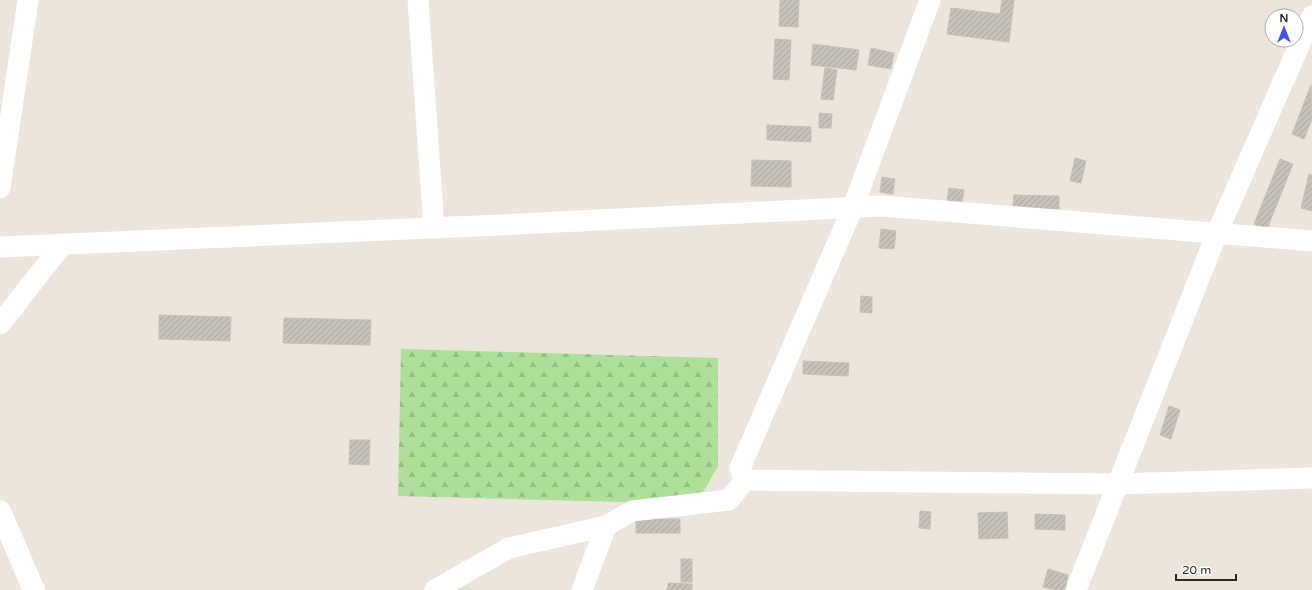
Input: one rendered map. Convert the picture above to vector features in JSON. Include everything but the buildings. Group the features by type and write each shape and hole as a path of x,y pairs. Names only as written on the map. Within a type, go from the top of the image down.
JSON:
{"main road":[{"path":"0,511 34,590"}],"street":[{"path":"0,188 28,0"},
{"path":"418,0 434,228"},
{"path":"745,480 740,468 853,207 930,0"},
{"path":"1076,590 1216,234 1312,16"},
{"path":"0,247 882,206 1312,241"},
{"path":"0,324 62,244"},
{"path":"745,480 1118,484 1312,478"},
{"path":"435,590 509,548 606,526 632,511 729,500 745,480"},
{"path":"582,590 606,526"}],"green space":[{"path":"401,349 718,358 718,466 696,504 398,496"}]}
